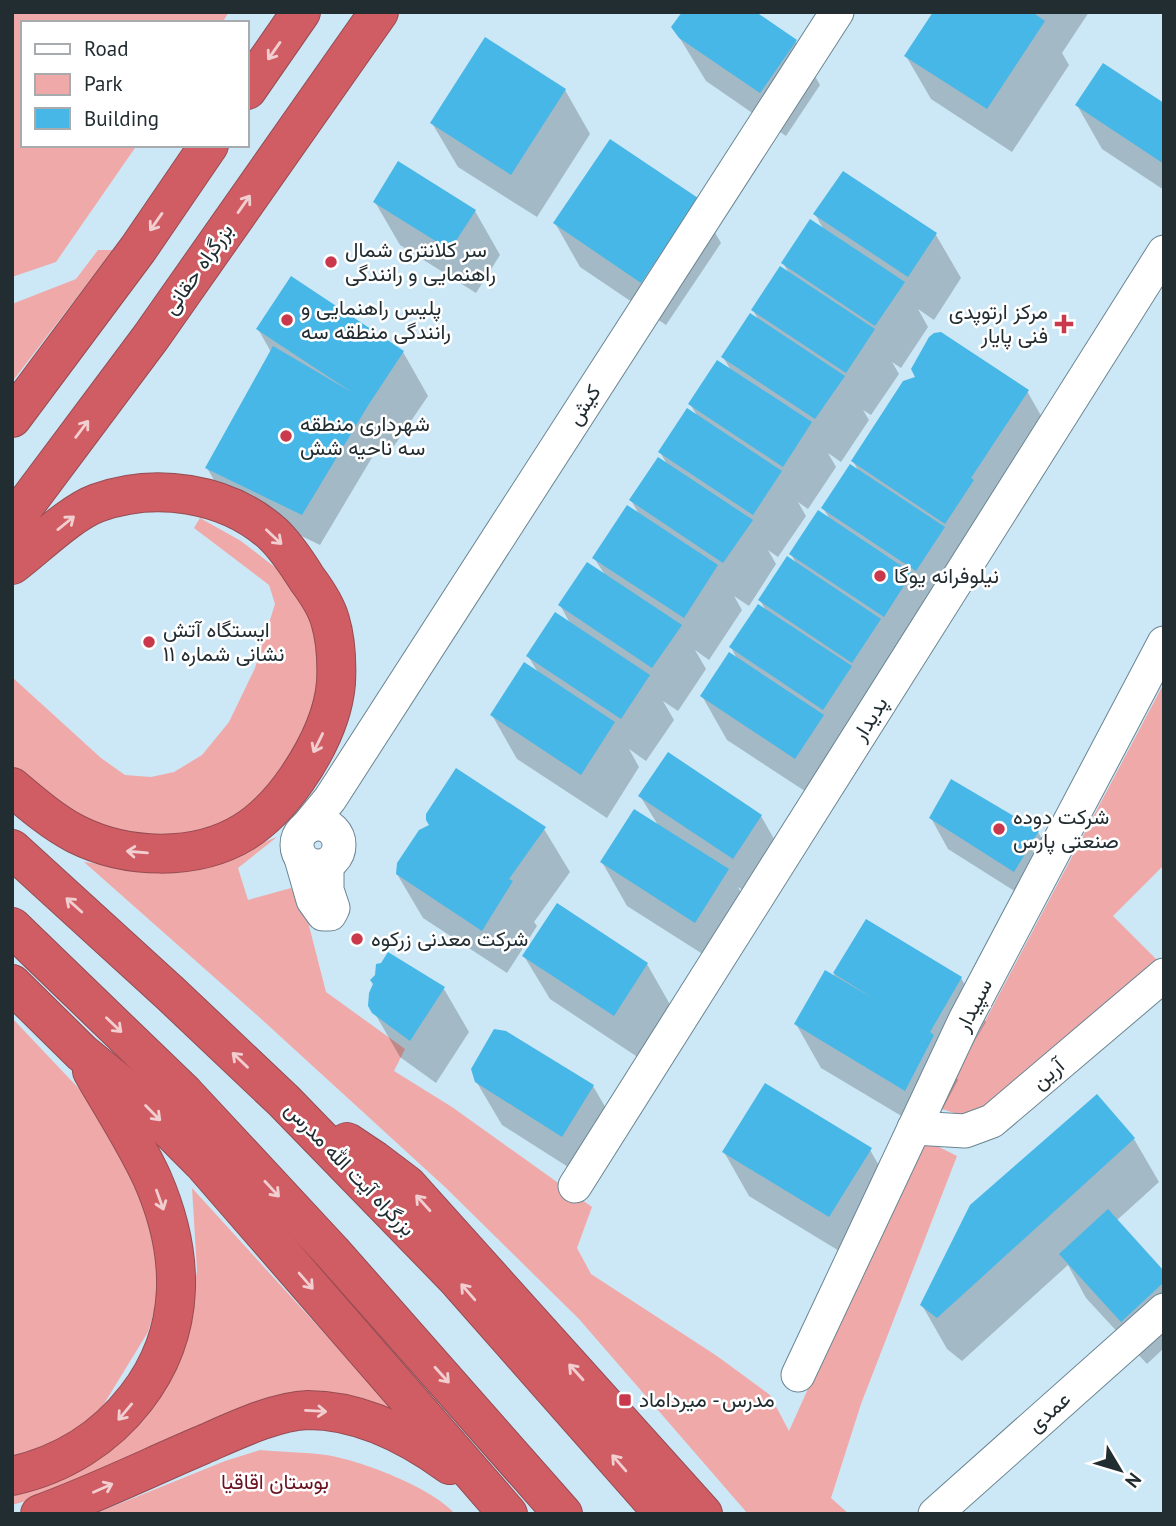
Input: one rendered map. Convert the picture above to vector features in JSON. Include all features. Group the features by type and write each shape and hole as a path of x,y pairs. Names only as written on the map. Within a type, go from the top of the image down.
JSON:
{"highway":[{"path":"248,89 300,12"},
{"name":"بزرگراه حقانی","path":"12,523 151,337 379,12"},
{"path":"12,418 138,249 208,147"},
{"path":"12,565 72,517 96,503 150,492 184,492 210,500 243,514 271,532 291,554 315,590 330,620 336,673 332,711 310,761 268,814 243,832 218,844 182,852 140,853 120,850 74,833 12,787"},
{"name":"بزرگراه آیت الله مدرس","path":"12,849 172,994 284,1101 456,1278 664,1514"},
{"path":"12,927 185,1094 332,1252 563,1514"},
{"path":"12,1476 58,1461 94,1440 120,1419 146,1385 165,1350 175,1312 177,1268 167,1219 151,1177 82,1054 48,961"},
{"path":"12,984 82,1054 141,1101 202,1163 506,1514"},
{"path":"284,1101 407,1185 703,1514"},
{"path":"40,1514 237,1430 304,1410 352,1417 377,1424 406,1438 449,1464 506,1514"}],"street":[{"name":"کیش","path":"318,846 337,788 837,12"},
{"name":"پدیدار","path":"575,1186 1164,252"},
{"name":"سپیدار","path":"797,1375 965,1020 1164,643"},
{"name":"آرین","path":"914,1128 965,1130 992,1121 1164,975"},
{"name":"عمدی","path":"934,1514 1164,1310"}],"green space":[{"path":"12,12 229,12 223,21 21,21 21,147 136,147 56,262 12,277"},
{"path":"98,250 113,250 12,382 12,304 76,279"},
{"path":"200,518 241,541 285,575 307,603 321,640 323,674 300,755 252,807 222,825 193,833 153,838 103,831 12,774 12,677 101,758 125,775 151,777 174,772 202,755 229,722 255,668 275,604 269,585 194,528"},
{"path":"1164,683 1164,865 1113,916 1157,960 985,1113 960,1115 939,1108"},
{"path":"277,837 238,868 248,900 291,888 305,910 326,992 405,1049 394,1071 452,1107 592,1207 577,1248 591,1274 717,1356 770,1395 789,1431 921,1138 957,1156 861,1404 831,1498 849,1514 748,1514 579,1319 445,1187 84,862 160,871 205,864"},
{"path":"12,1018 103,1114 149,1195 159,1294 148,1332 99,1412 58,1446 12,1461"},
{"path":"192,1188 396,1412 368,1404 12,1505 12,1486 72,1466 189,1313 197,1271"},
{"name":"بوستان اقاقیا","path":"260,1450 326,1455 357,1463 413,1485 445,1504 455,1514 94,1514 225,1461"}],"building":[{"path":"682,12 756,12 797,40 760,93 679,38 671,27"},
{"path":"933,12 1032,12 1045,21 987,109 904,56"},
{"path":"485,37 566,89 511,175 430,123"},
{"path":"1103,63 1164,103 1164,164 1075,105"},
{"path":"610,139 698,198 641,283 553,223"},
{"path":"398,161 476,210 450,250 373,202"},
{"path":"843,171 937,233 908,277 813,214"},
{"path":"810,219 905,282 875,326 781,263"},
{"path":"780,266 875,329 846,373 751,310"},
{"name":"شهرداری منطقه سه ناحیه شش","path":"291,276 404,351 302,515 205,468 273,346 353,393 256,329"},
{"path":"750,313 845,376 815,419 721,357"},
{"path":"941,332 1029,390 971,478 974,480 945,524 851,461 903,381 915,377 911,369 929,337"},
{"path":"717,360 812,422 783,467 688,404"},
{"path":"687,408 782,471 753,515 658,452"},
{"path":"658,457 753,520 723,563 629,500"},
{"path":"850,464 945,527 916,571 821,508"},
{"path":"627,505 718,565 684,618 592,558"},
{"path":"818,510 912,573 884,617 789,554"},
{"path":"787,556 881,619 852,663 758,600"},
{"path":"587,562 682,625 652,668 558,605"},
{"path":"758,604 852,666 823,710 729,647"},
{"path":"555,612 650,675 621,719 526,656"},
{"path":"729,652 824,715 795,759 700,696"},
{"path":"524,662 615,722 581,775 490,715"},
{"path":"668,752 762,815 733,859 638,796"},
{"path":"456,768 546,827 509,879 513,881 482,931 396,874 397,863 419,830 429,825 426,814"},
{"path":"951,779 1039,831 1014,872 929,818"},
{"path":"634,809 729,869 695,923 600,862"},
{"path":"557,903 648,963 614,1016 522,956"},
{"path":"866,919 962,977 930,1032 934,1035 905,1091 794,1024 825,970 874,999 833,973"},
{"path":"388,952 445,987 410,1041 372,1013 368,1006 373,984 370,980 375,975 376,964 381,963"},
{"path":"494,1029 506,1031 594,1085 562,1137 475,1082 471,1069"},
{"path":"765,1083 872,1148 829,1217 722,1152"},
{"path":"1097,1094 1135,1138 937,1318 920,1305 970,1205"},
{"path":"1108,1209 1164,1271 1164,1282 1121,1322 1059,1254"}],"place":[{"name":"سر کلانتری شمال راهنمایی و رانندگی","path":"331,262"},
{"name":"پلیس راهنمایی و رانندگی منطقه سه","path":"287,320"},
{"name":"مرکز ارتوپدی فنی پایار","path":"1064,324"},
{"name":"شهرداری منطقه سه ناحیه شش","path":"286,436"},
{"name":"نیلوفرانه یوگا","path":"880,576"},
{"name":"ایستگاه آتش نشانی شماره ۱۱","path":"149,642"},
{"name":"شرکت دوده صنعتی پارس","path":"999,829"},
{"name":"شرکت معدنی زرکوه","path":"357,939"},
{"name":"مدرس - میرداماد","path":"625,1400"}]}
